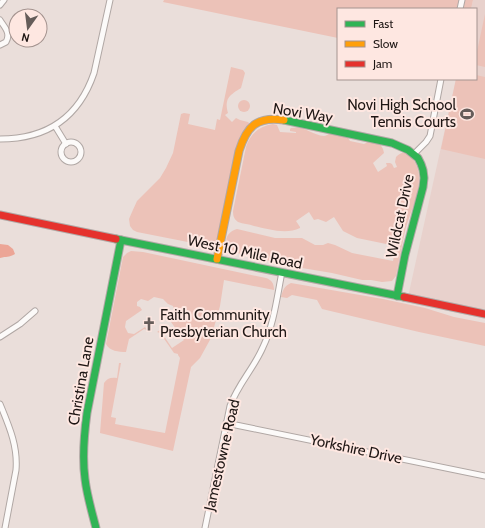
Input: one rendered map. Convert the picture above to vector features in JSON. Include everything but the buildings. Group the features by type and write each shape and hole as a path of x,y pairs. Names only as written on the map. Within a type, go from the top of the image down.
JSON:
{"street":[{"path":"0,5 4,0"},
{"path":"0,139 28,137 42,132 55,126 74,109 91,82 110,0"},
{"path":"0,20 7,30 8,35 6,42 0,45"},
{"name":"Wildcat Drive","path":"397,296 405,255 424,177 423,167 420,160 414,154 430,136 441,80"},
{"name":"Novi Way","path":"217,259 242,143 244,136 255,124 269,119 287,121 392,143 401,146 414,154"},
{"path":"55,126 66,144"},
{"path":"69,142 76,144 81,149 81,156 77,161 67,162 62,158 62,148 66,144 69,142"},
{"name":"West 10 Mile Road","path":"0,215 485,314"},
{"name":"Christina Lane","path":"96,528 85,479 83,454 84,440 87,413 121,240"},
{"name":"Jamestowne Road","path":"206,528 230,406 234,395 257,358 266,340 282,272"},
{"path":"0,337 20,324 35,311"},
{"path":"0,404 15,443 17,460 5,528"},
{"name":"Yorkshire Drive","path":"226,422 485,476"}],"shaded area":[{"path":"164,0 473,0 471,8 337,8 337,38 163,2"},
{"path":"473,0 485,0 485,313 408,297 456,80 477,80 477,8 471,8"},
{"path":"485,14 485,67 477,65 477,51"},
{"path":"231,67 243,70 245,73 241,88 227,100 228,113 225,115 232,122 236,118 250,124 240,138 238,144 218,239 214,244 208,246 133,230 130,226 129,219 137,201 160,178 166,168 173,153 181,114 190,114 188,124 215,130 217,119 220,120"},
{"name":"Novi High School Tennis Courts","path":"477,75 485,77 485,159 441,149 456,80 477,80"},
{"path":"244,100 248,102 250,106 248,110 244,112 240,110 238,106 240,102"},
{"path":"273,124 277,125 280,132 296,133 290,131 290,129 296,127 324,136 332,134 348,138 350,141 364,144 368,142 380,144 384,153 373,163 378,172 387,166 386,163 392,164 394,168 397,167 395,162 396,157 399,154 405,153 409,155 415,163 418,172 418,192 405,231 396,276 392,281 382,282 362,280 302,268 243,255 234,251 228,246 226,240 228,235 237,229 275,238 302,238 315,245 323,245 328,243 352,253 393,261 396,246 357,238 343,231 334,217 326,222 318,219 314,220 309,212 296,221 300,228 289,231 271,230 238,222 236,220 233,211 246,147 250,138 256,131"},
{"path":"0,244 8,245 13,249 15,254 0,258"},
{"path":"131,251 143,252 266,278 272,282 274,286 274,290 224,280 220,306 211,338 200,358 191,367 173,451 100,433 104,383 109,378 117,378 119,363 121,363 111,417 116,418 115,424 165,433 180,358 178,354 174,353 160,333 157,332 160,330 172,348 184,340 171,322 175,319 176,314 173,306 168,304 163,299 154,297 148,301 141,299 137,302 137,306 142,310 126,321 125,327 128,333 134,334 145,327 147,330 144,329 129,339 126,352 112,350 107,346 106,344 123,257"},
{"path":"291,283 383,299 425,308 454,317 485,323 485,346 322,309 317,300 292,295 287,298 281,297 284,288"}],"traffic: fast":[{"path":"284,120 392,143 408,150 418,158 423,170 423,187 405,255 397,296"},
{"path":"116,239 404,297"},
{"path":"96,528 88,498 85,479 84,438 87,413 121,240"}],"traffic: slow":[{"path":"217,259 242,142 250,129 260,121 275,119 284,120"}],"traffic: jam":[{"path":"0,215 116,239"},
{"path":"404,297 485,314"}],"place":[{"name":"Novi High School Tennis Courts","path":"467,114"},
{"name":"Faith Community Presbyterian Church","path":"149,324"}]}
